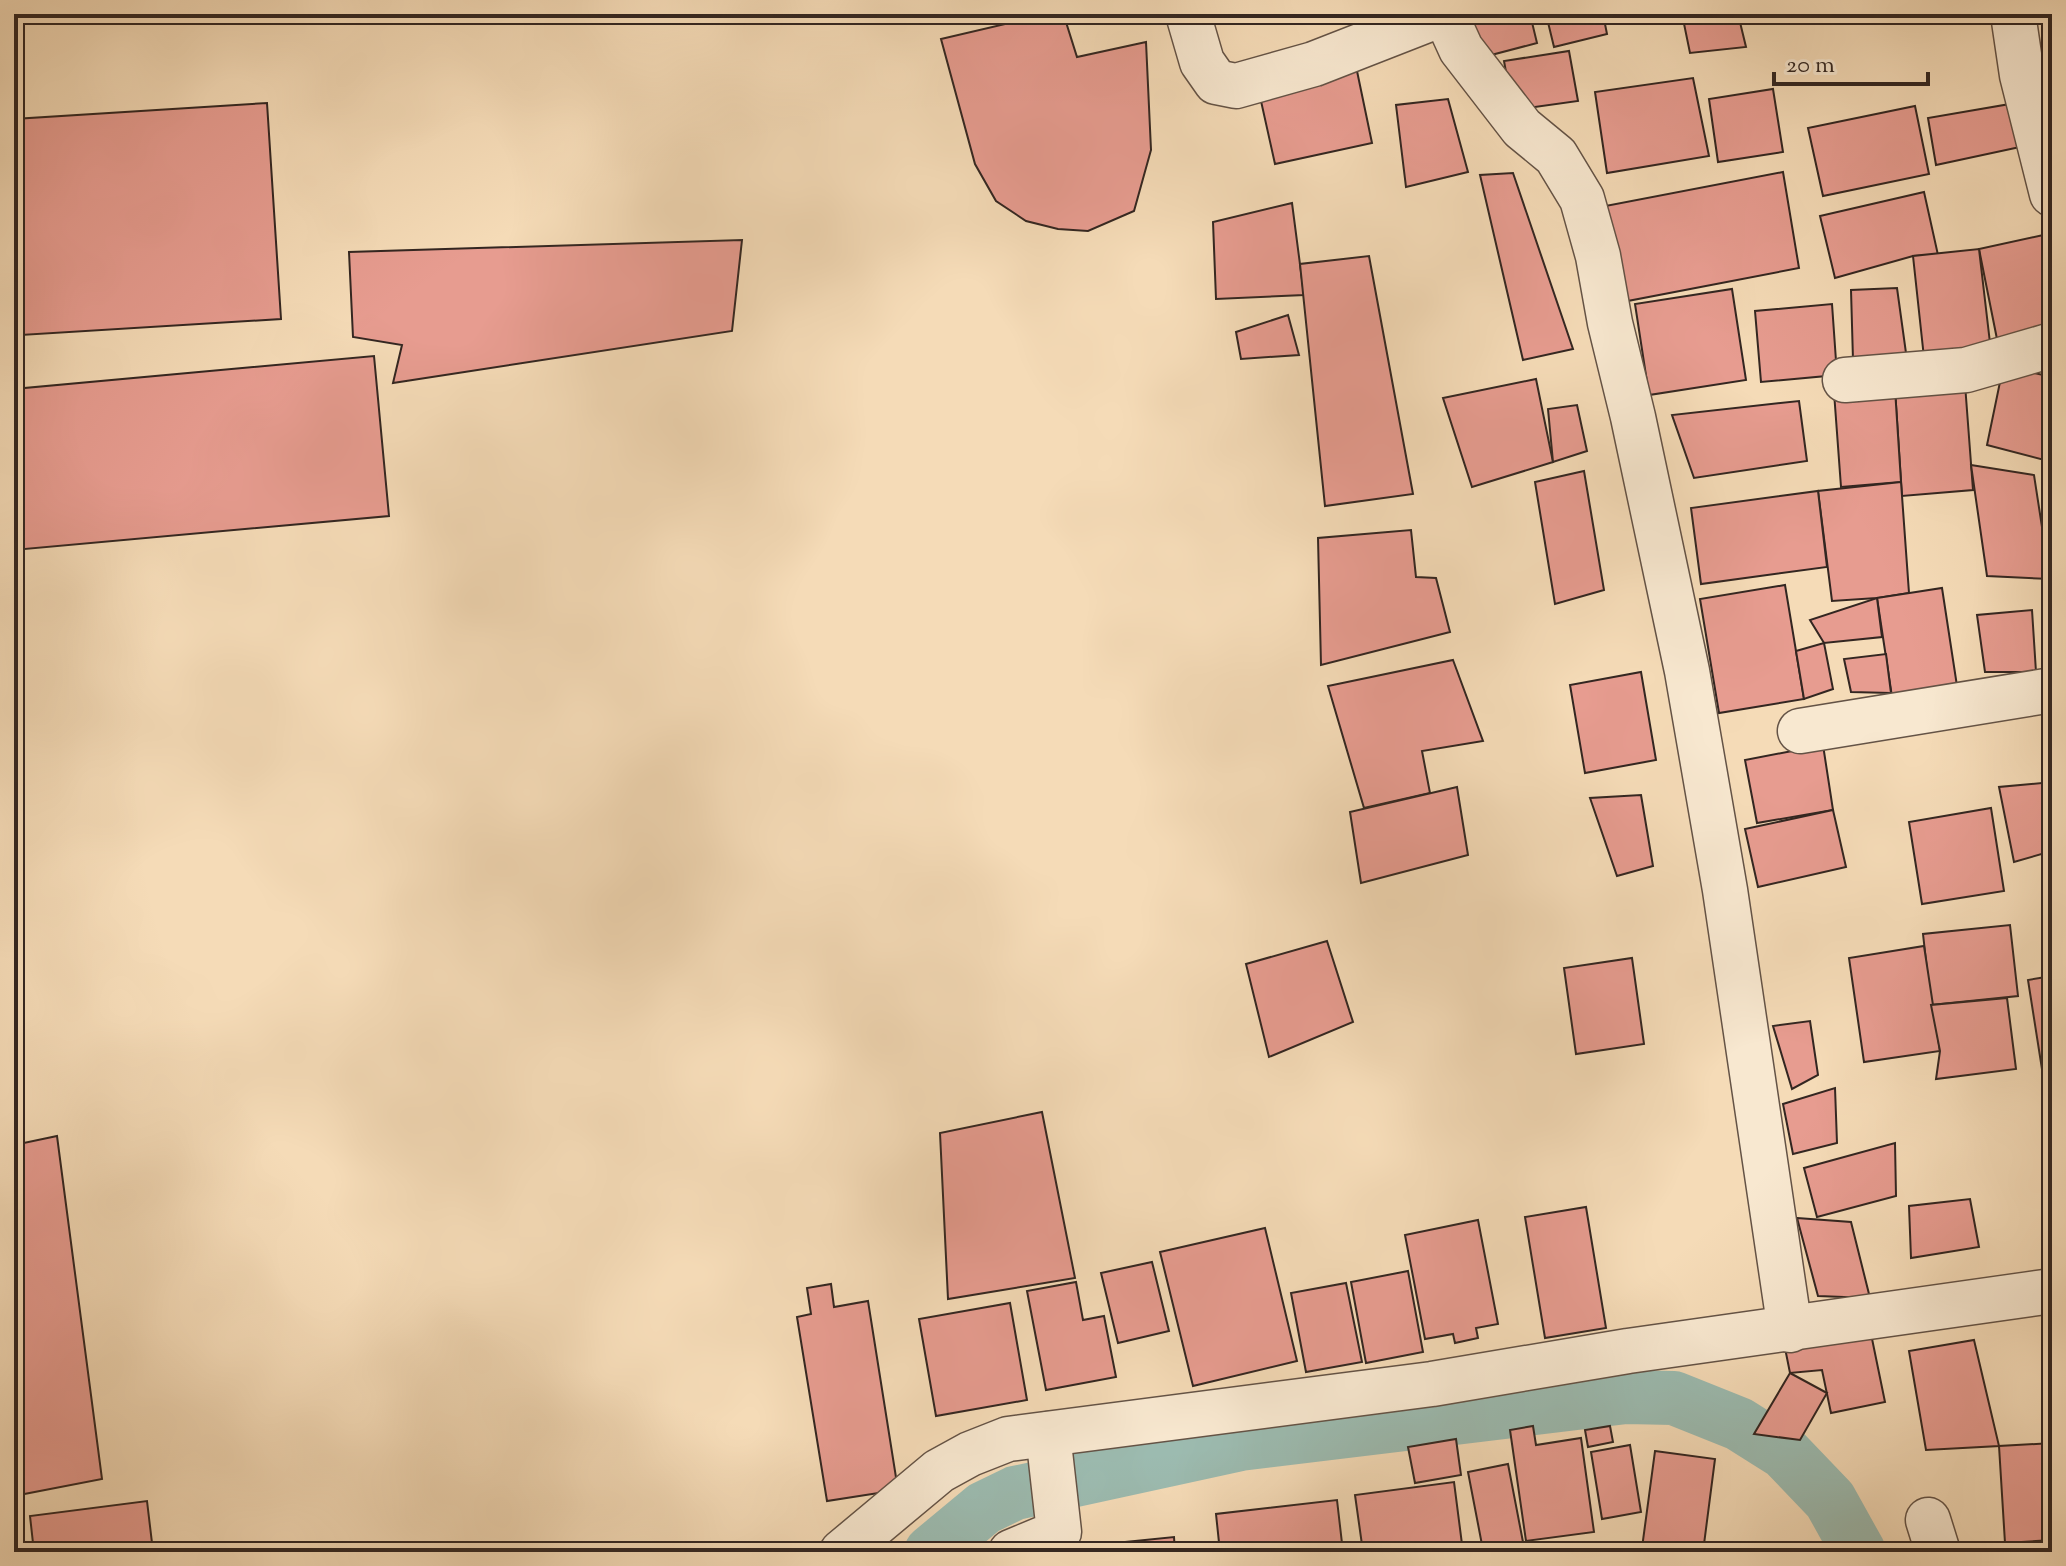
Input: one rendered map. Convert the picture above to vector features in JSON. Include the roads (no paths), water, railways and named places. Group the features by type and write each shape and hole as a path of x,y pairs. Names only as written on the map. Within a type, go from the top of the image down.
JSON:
{"street":[{"path":"1188,14 1202,62 1216,82 1236,86 1314,64 1444,14 1461,49 1522,128 1556,156 1582,199 1598,256 1687,671 1722,875 1790,1330"},
{"path":"2013,14 2022,75 2052,194"},
{"path":"1845,380 1966,370 2052,345"},
{"path":"1800,731 2052,690"},
{"path":"842,1552 939,1471 1008,1439 1049,1439 1432,1384 1628,1351 2052,1291"},
{"path":"1011,1552 1059,1525 1049,1439"}],"waterway":[{"path":"931,1552 984,1508 1015,1493 1240,1444 1626,1397 1674,1398 1739,1424 1785,1453 1830,1500 1859,1552"}]}
